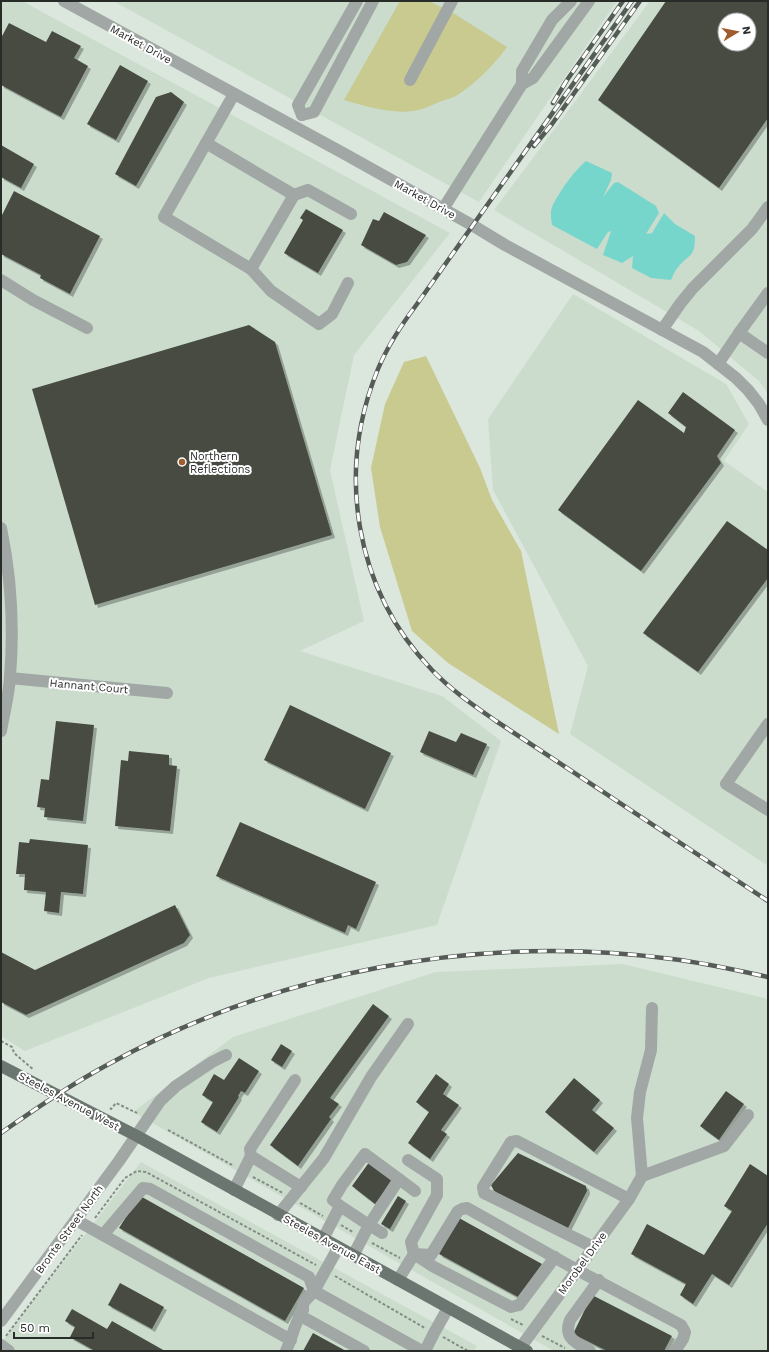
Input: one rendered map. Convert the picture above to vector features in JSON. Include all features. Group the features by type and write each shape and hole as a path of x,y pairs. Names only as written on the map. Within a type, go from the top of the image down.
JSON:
{"main road":[{"name":"Steeles Avenue West","path":"1,1066 137,1136"},
{"name":"Steeles Avenue East","path":"137,1136 522,1350"}],"street":[{"name":"Market Drive","path":"64,1 295,127 505,245 703,352 736,378 748,390 759,404 768,420"},
{"path":"302,115 298,105 357,1"},
{"path":"295,127 302,115 314,112 373,1"},
{"path":"410,80 452,1"},
{"path":"522,84 522,71 552,20 571,1"},
{"path":"443,209 522,84 533,78 589,1"},
{"path":"234,94 164,217 251,269 272,291 318,324 332,314 348,283"},
{"path":"206,143 294,195"},
{"path":"251,269 294,195 308,190 351,214"},
{"path":"662,330 693,288 752,229 768,207"},
{"path":"1,280 33,300 87,328"},
{"path":"718,364 768,293"},
{"path":"739,333 768,353"},
{"path":"1,528 6,558 11,638 10,678 1,728"},
{"name":"Hannant Court","path":"10,678 168,693"},
{"path":"768,724 726,784 768,810"},
{"path":"652,1008 651,1050 640,1092 637,1118 642,1176 724,1146 748,1115"},
{"path":"278,1215 324,1158 371,1077 408,1024"},
{"name":"Bronte Street North","path":"1,1321 137,1136 160,1101 176,1086 212,1062 226,1055"},
{"path":"234,1190 250,1156 250,1149 295,1080"},
{"path":"593,1247 484,1193 483,1187 511,1142 517,1140 629,1199"},
{"path":"382,1233 333,1200 365,1154 415,1190"},
{"path":"250,1156 301,1187"},
{"path":"408,1160 437,1179 438,1195 411,1242 414,1254 434,1267 511,1307 519,1305 555,1257"},
{"name":"Morobel Drive","path":"522,1350 593,1247 629,1199 642,1176"},
{"path":"353,1256 369,1225 399,1179"},
{"path":"102,1235 143,1188 150,1189 309,1277 312,1294"},
{"path":"323,1239 340,1206"},
{"path":"414,1254 431,1254 458,1211 467,1208 577,1270 599,1280 681,1325 685,1332 683,1339 675,1351"},
{"path":"76,1220 292,1340"},
{"path":"286,1351 292,1340 302,1305 306,1298 312,1294 338,1248"},
{"path":"398,1280 414,1254"},
{"path":"590,1351 574,1342 568,1335 567,1326 599,1280"},
{"path":"312,1294 422,1351"},
{"path":"426,1351 448,1308"},
{"path":"301,1312 364,1351"},
{"path":"3,1340 9,1351"}],"path":[{"path":"1,1041 12,1047"},
{"path":"116,1103 137,1113"},
{"path":"3,1340 125,1178 137,1171 146,1172 326,1270 434,1333 468,1351"}],"shaded area":[{"path":"1,1 22,1 450,233 354,355 330,470 364,621 300,651 442,696 501,741 437,925 209,978 25,1051 1,1036"},
{"path":"113,1 617,1 479,202"},
{"path":"650,1 768,1 768,394 759,381 699,331 494,210"},
{"path":"573,294 726,384 749,424 724,461 768,492 768,866 570,734 588,666 493,490 488,419"},
{"path":"623,964 768,999 768,1351 554,1351 133,1112 233,1037 436,972"},
{"path":"141,1162 477,1346 473,1351 1,1351 1,1343"}],"green space":[{"path":"400,1 429,1 453,13 507,47 485,73 466,89 454,97 423,109 404,112 395,111 369,107 344,100"},
{"path":"426,356 480,468 492,500 521,551 559,734 448,663 412,631 380,527 371,468 385,404 404,362"}],"water":[{"path":"586,161 612,173 611,180 603,197 614,183 618,182 656,206 659,213 646,234 652,233 664,213 675,224 695,236 693,252 675,271 671,280 651,278 632,268 633,256 622,263 603,255 611,231 608,232 597,249 552,225 551,212 555,201 572,176"}],"building":[{"path":"666,1 768,1 768,118 719,188 598,100"},
{"path":"9,23 46,42 52,31 81,46 74,58 88,66 61,117 1,85 1,38"},
{"path":"120,65 148,81 116,140 87,124"},
{"path":"171,92 184,102 136,186 115,174 156,97"},
{"path":"1,145 34,164 21,188 1,177"},
{"path":"14,191 100,236 70,294 40,278 41,275 1,254 1,217"},
{"path":"306,209 343,230 318,273 284,253 303,220 300,218"},
{"path":"384,212 426,235 407,262 396,265 361,245 373,219 379,221"},
{"name":"Northern Reflections","path":"249,325 275,342 332,535 95,605 32,389"},
{"path":"683,392 735,430 717,456 721,463 641,571 558,510 638,400 684,433 686,427 668,413"},
{"path":"727,521 768,550 768,578 698,672 643,633"},
{"path":"290,705 391,753 365,809 264,760"},
{"path":"56,721 94,725 83,821 44,817 45,808 37,807 41,779 49,780"},
{"path":"429,731 456,742 461,733 487,744 473,775 420,752"},
{"path":"129,751 169,755 169,765 177,766 170,831 115,826 121,760 128,761"},
{"path":"240,822 376,882 356,929 348,925 345,933 216,876"},
{"path":"30,839 88,845 83,894 61,892 59,913 44,911 46,892 24,890 25,874 16,874 19,842 29,843"},
{"path":"175,905 190,935 184,943 26,1015 1,1002 1,952 35,970"},
{"path":"373,1004 389,1016 330,1098 339,1104 329,1117 331,1119 298,1166 270,1145"},
{"path":"281,1044 292,1051 282,1067 271,1060"},
{"path":"239,1058 259,1071 245,1093 241,1091 238,1096 239,1097 217,1132 201,1122 213,1102 202,1095 214,1074 224,1080"},
{"path":"436,1074 449,1084 443,1094 459,1105 441,1130 447,1134 430,1159 408,1143 429,1112 416,1102"},
{"path":"574,1078 600,1100 592,1110 614,1128 594,1152 545,1112"},
{"path":"726,1091 744,1104 719,1140 700,1126"},
{"path":"518,1153 586,1186 587,1191 568,1228 494,1191 491,1185"},
{"path":"370,1161 394,1178 375,1204 352,1186"},
{"path":"750,1164 768,1176 768,1223 729,1285 712,1274 693,1304 680,1295 686,1284 631,1254 647,1224 704,1255 732,1211 724,1206"},
{"path":"398,1196 406,1201 390,1229 381,1224"},
{"path":"142,1197 304,1288 285,1321 119,1228 135,1203"},
{"path":"459,1218 542,1264 518,1297 439,1254"},
{"path":"120,1283 164,1307 152,1329 108,1305"},
{"path":"592,1295 672,1336 664,1351 607,1351 573,1334"},
{"path":"72,1309 107,1329 112,1321 165,1351 95,1351 70,1337 75,1327 65,1321"},
{"path":"313,1333 346,1351 303,1351"}],"railway":[{"path":"553,103 567,80 623,1"},
{"path":"632,1 406,319 386,352 378,369 365,408 358,448 356,488 360,527 370,566 385,603 406,638 439,677 462,697 496,721 768,901"},
{"path":"534,146 552,124 640,1"},
{"path":"1,1133 93,1073 172,1032 240,1005 310,983 381,967 454,956 527,951 600,952 672,959 768,977"}],"place":[{"name":"Northern Reflections","path":"182,462"}]}
